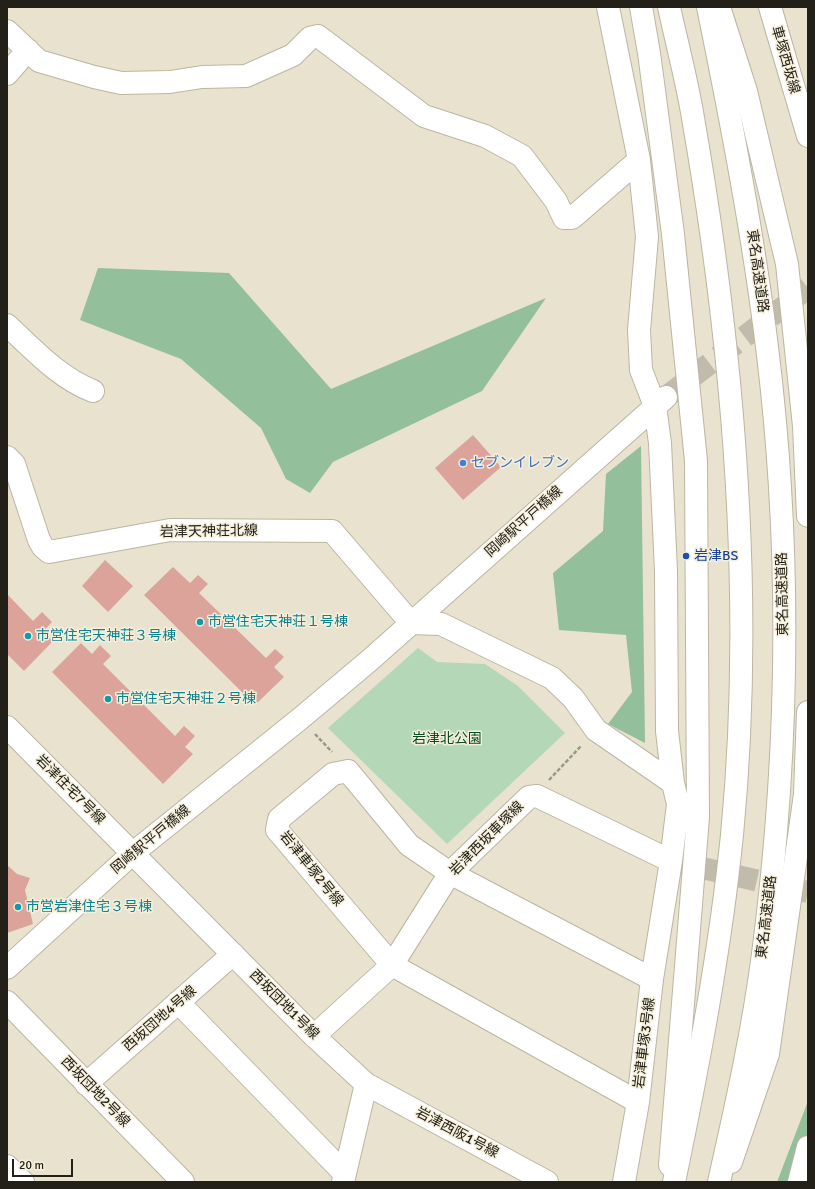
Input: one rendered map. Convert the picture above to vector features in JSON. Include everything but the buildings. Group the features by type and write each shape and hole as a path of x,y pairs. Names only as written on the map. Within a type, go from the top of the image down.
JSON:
{"main road":[{"path":"608,7 639,160 647,237 639,330 641,370 661,401 660,443 666,571 667,731 673,783 678,804 671,861 652,979"},
{"path":"641,7 649,53 673,234 696,461 698,817 668,1182"},
{"path":"669,7 692,114 713,244 728,382 739,517 742,634 733,819 724,897 702,1048 674,1182"},
{"name":"東名高速道路","path":"708,7 751,226 768,350 780,488 784,636 782,748 775,846 763,955 746,1062 720,1182"},
{"path":"719,7 746,91 787,264 804,426 808,516"},
{"name":"車塚西坂線","path":"770,7 808,136"},
{"path":"7,31 39,60 94,77 121,83 170,82 202,77 246,76 293,55 310,38 318,36 424,116 485,136 522,156 556,201 564,218 572,218 639,160"},
{"path":"7,74 28,50"},
{"path":"7,325 48,363 78,385 93,391"},
{"name":"岡崎駅平戸橋線","path":"7,968 133,853 301,718 412,622 661,401"},
{"name":"岩津天神荘北線","path":"7,456 14,464 39,540 43,547 49,552 170,530 332,531 412,622"},
{"path":"412,622 440,624 552,678 573,698 596,730 673,783"},
{"path":"724,1182 768,1054 805,794 808,712"},
{"name":"岩津住宅7号線","path":"7,728 133,853"},
{"path":"348,771 409,845 450,873"},
{"name":"岩津車塚2号線","path":"348,771 332,774 279,819 277,830 392,965"},
{"name":"岩津西坂車塚線","path":"314,1036 392,965 450,873 529,797 537,796 671,861"},
{"name":"西坂団地1号線","path":"133,853 314,1036 366,1084"},
{"name":"岩津車塚3号線","path":"392,965 638,1102 652,979 450,873"},
{"name":"西坂団地4号線","path":"86,1084 233,954"},
{"name":"西坂団地2号線","path":"7,1002 183,1182"},
{"path":"178,1002 344,1178"},
{"path":"344,1178 366,1084"},
{"name":"岩津西阪1号線","path":"366,1084 548,1182"},
{"path":"624,1182 638,1102"},
{"path":"799,1182 808,1147"},
{"path":"7,1166 23,1182"}],"path":[{"path":"301,718 348,771"},
{"path":"537,796 545,784 596,730"}],"green space":[{"path":"98,268 229,273 331,389 546,298 482,391 333,462 310,493 286,479 261,428 181,359 80,320"},
{"path":"641,446 645,743 608,724 632,692 626,635 559,630 553,573 603,531 606,474"},
{"name":"岩津北公園","path":"418,648 437,662 485,664 518,686 565,733 447,844 328,728"},
{"path":"808,1101 808,1182 777,1182"}],"tunnel":[{"path":"666,397 808,288"},
{"path":"671,861 808,892"}],"place":[{"name":"セブンイレブン","path":"463,463"},
{"name":"岩津BS","path":"686,556"},
{"name":"市営住宅天神荘１号棟","path":"200,622"},
{"name":"市営住宅天神荘３号棟","path":"28,636"},
{"name":"市営住宅天神荘２号棟","path":"108,699"},
{"name":"市営岩津住宅３号棟","path":"18,907"}]}
